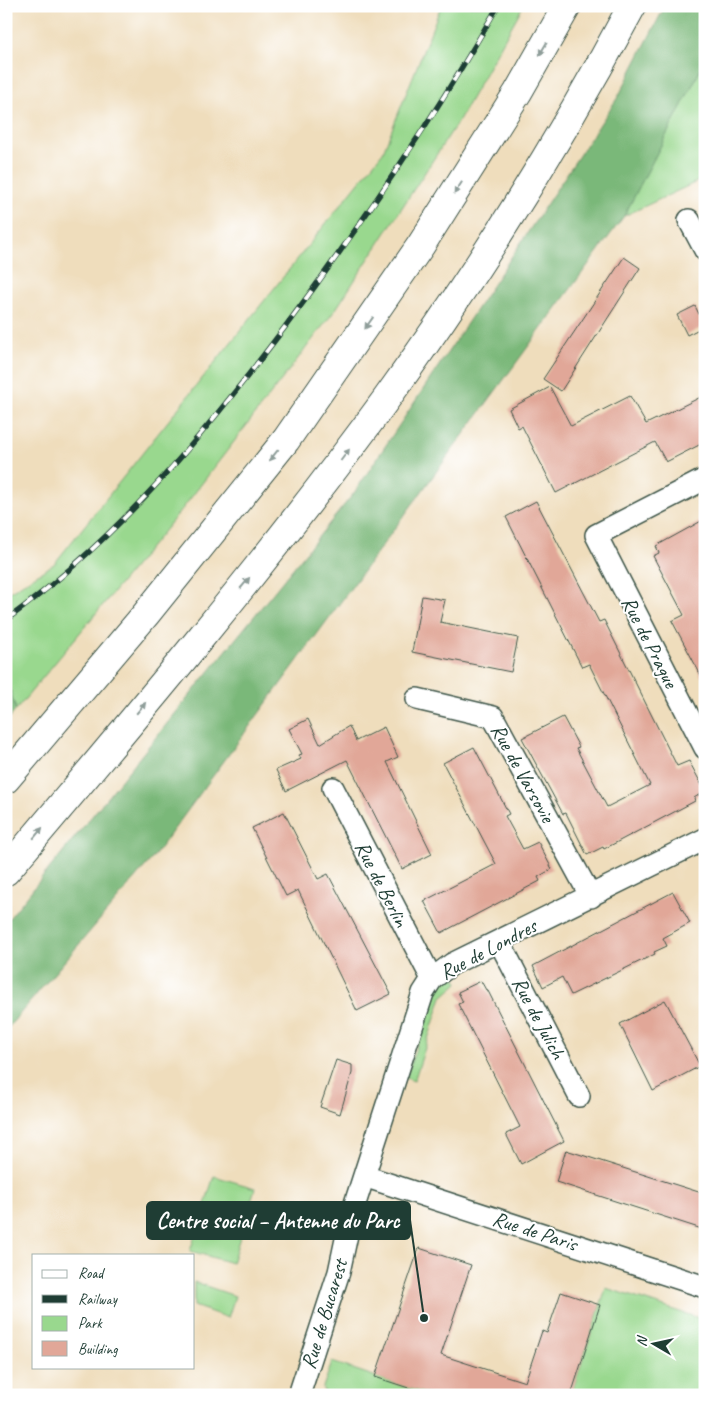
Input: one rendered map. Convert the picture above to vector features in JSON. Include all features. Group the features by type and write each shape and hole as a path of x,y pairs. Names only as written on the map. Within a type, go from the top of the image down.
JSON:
{"highway":[{"path":"6,779 146,614 286,440 421,245 518,92 567,6"},
{"path":"6,870 254,572 390,395 507,220 560,134 632,6"}],"street":[{"path":"689,220 705,250"},
{"name":"Rue de Prague","path":"705,479 596,535 705,748"},
{"name":"Rue de Varsovie","path":"417,699 493,717 591,897"},
{"name":"Rue de Berlin","path":"333,788 432,979"},
{"name":"Rue de Londres","path":"364,1176 423,993 432,979 452,964 591,897 705,839"},
{"name":"Rue de Julich","path":"499,941 579,1096"},
{"name":"Rue de Paris","path":"364,1176 705,1287"},
{"name":"Rue de Bucarest","path":"299,1395 339,1272 351,1216 364,1176"}],"green space":[{"path":"441,6 523,6 459,120 336,309 183,508 16,710 6,676 6,594 54,564 383,152"},
{"path":"665,6 705,6 705,61 624,216 155,855 6,1030 6,922 354,493 618,97"},
{"path":"705,61 705,178 624,216"},
{"path":"6,676 16,710 6,722"},
{"path":"454,975 458,983 442,997 414,1081 406,1078 433,996 441,984"},
{"path":"214,1176 255,1188 232,1263 190,1251"},
{"path":"195,1282 235,1296 228,1318 195,1306"},
{"path":"606,1288 705,1320 705,1395 571,1395"},
{"path":"332,1362 430,1395 325,1395 323,1387"}],"building":[{"path":"624,257 640,268 561,391 543,379"},
{"path":"695,306 705,326 687,335 677,315"},
{"path":"550,387 571,426 630,396 646,424 705,395 705,442 666,462 655,442 556,493 522,426 518,428 509,409"},
{"path":"536,501 599,622 604,620 677,766 689,761 705,791 694,798 695,801 604,849 603,847 587,855 566,813 563,814 522,738 563,717 579,747 576,748 607,807 650,785 589,664 582,667 506,517"},
{"path":"705,519 705,683 672,621 684,615 653,556 659,553 656,546"},
{"path":"422,596 445,600 440,622 518,638 511,672 412,652"},
{"path":"308,719 320,744 349,726 356,741 384,727 398,757 387,762 432,854 402,869 347,760 286,791 276,770 301,759 299,755 302,754 289,729"},
{"path":"474,747 509,814 505,816 523,849 538,842 552,869 538,877 540,881 441,933 424,901 496,864 443,763"},
{"path":"284,812 318,879 328,874 391,994 357,1011 298,890 286,896 252,828"},
{"path":"673,892 690,923 663,938 667,946 654,952 655,954 571,995 562,977 543,987 533,966"},
{"path":"481,981 487,989 564,1141 521,1164 506,1134 520,1127 458,1004 463,1002 458,992"},
{"path":"665,1000 700,1066 653,1091 620,1024"},
{"path":"336,1060 352,1065 352,1073 340,1114 320,1107"},
{"path":"566,1150 705,1194 705,1230 556,1182"},
{"path":"419,1248 471,1265 441,1355 525,1382 542,1331 547,1333 561,1292 600,1305 571,1395 430,1395 375,1377"}],"railway":[{"path":"6,620 47,589 122,521 190,447 222,408 285,327 369,210 449,89 498,6"}],"place":[{"name":"Centre social – Antenne du Parc","path":"424,1318"}]}
